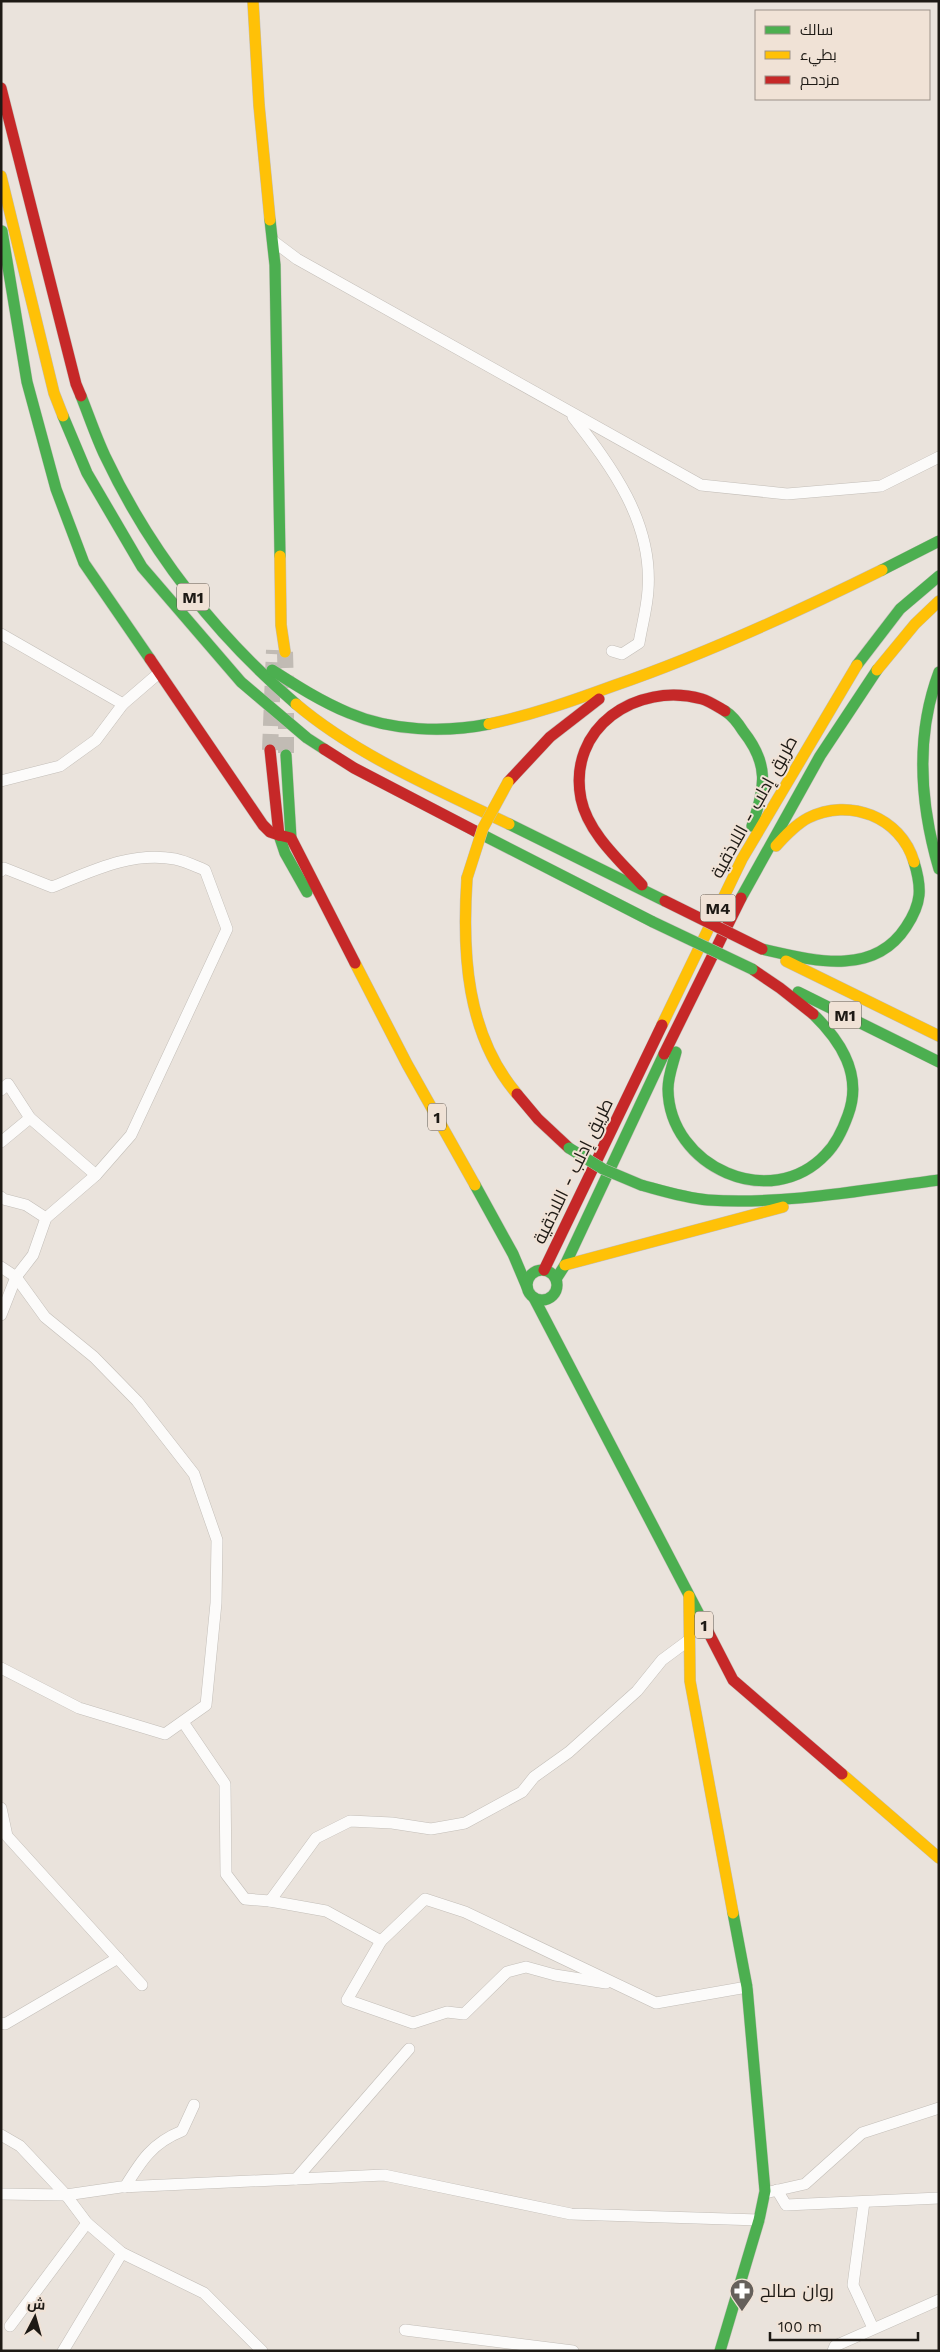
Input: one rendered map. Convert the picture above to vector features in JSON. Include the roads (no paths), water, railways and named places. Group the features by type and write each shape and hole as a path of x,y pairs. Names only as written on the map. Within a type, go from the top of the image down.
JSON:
{"main road":[{"path":"253,1 258,105 276,275 281,625 279,651"},
{"name":"M1","path":"1,88 76,384 104,456 172,572 208,616 243,652 260,673 309,715 367,752 426,784 939,1036"},
{"name":"M1","path":"1,176 54,393 88,473 106,508 142,567 241,682 307,738 354,768 653,922 939,1062"},
{"path":"1,224 27,382 56,490 84,563 264,825 270,832 291,838 286,755"},
{"path":"939,541 791,616 664,669 600,699 572,716 546,738 508,782 494,802 483,826 467,878 463,920 465,960 470,994 481,1032 496,1066 520,1102 547,1130 568,1148 603,1169 641,1185 672,1194 707,1200 758,1200 835,1194 939,1180"},
{"name":"طريق إدلب - اللاذقية","path":"541,1270 742,858 850,674 900,609 939,576"},
{"name":"طريق إدلب - اللاذقية","path":"556,1279 566,1265 699,982 757,865 829,739 877,666 939,601"},
{"path":"243,652 308,692 361,718 418,728 465,729 501,723 664,669"},
{"path":"939,672 925,722 923,763 924,803 930,841 939,869"},
{"path":"648,892 610,849 591,823 581,799 579,769 586,746 598,726 620,708 641,698 664,693 690,696 710,702 732,715 747,733 758,754 764,776 762,794 742,858"},
{"path":"270,750 279,835"},
{"path":"757,865 789,831 810,817 832,810 861,812 877,816 893,826 908,844 916,862 921,890 915,913 902,934 889,948 868,958 843,962 814,959 762,949"},
{"name":"1","path":"279,835 285,853 344,960 362,978"},
{"name":"1","path":"291,838 407,1064 514,1254 527,1287"},
{"path":"699,982 668,1082 671,1113 677,1127 684,1141 705,1164 733,1178 760,1182 788,1178 812,1166 833,1148 847,1124 854,1096 851,1066 836,1038 813,1015 778,985 752,969"},
{"path":"566,1265 835,1194"},
{"name":"1","path":"514,1254 541,1270"},
{"path":"551,1328 553,1295 557,1287 556,1279 551,1273 541,1270 529,1277 527,1287 534,1298 546,1300 553,1295"},
{"name":"1","path":"534,1298 733,1680 939,1858"},
{"path":"689,1596 690,1681 747,1987 765,2193 759,2220 720,2351"}],"street":[{"path":"273,241 297,259 700,485 787,494 882,486 939,457"},
{"path":"569,412 606,460 638,517 647,558 648,590 639,643 622,654 612,651"},
{"path":"1,634 123,704"},
{"path":"1,781 60,766 96,740 123,704 159,672"},
{"path":"1,871 4,868 52,887 116,861 150,857 176,859 205,870 227,929 131,1135 96,1175 46,1218 33,1255 16,1277 1,1315"},
{"path":"1,1090 8,1084 30,1118 96,1175"},
{"path":"1,1142 30,1118"},
{"path":"1,1197 26,1205 46,1218"},
{"path":"1,1267 16,1277 45,1317 94,1357 137,1401 194,1474 217,1540 216,1603 206,1705 165,1734 78,1708 1,1668"},
{"path":"270,1901 316,1838 350,1821 392,1823 431,1829 465,1823 522,1792 534,1777 569,1752 637,1691 662,1660 689,1640"},
{"path":"183,1722 225,1784 226,1874 245,1899 270,1901 326,1911 381,1940"},
{"path":"1,1808 7,1836 142,1985"},
{"path":"618,1984 555,1975 526,1968 507,1972 464,2014 447,2012 412,2023 348,2000 381,1940 426,1899 466,1912 618,1984 656,2003 747,1987"},
{"path":"1,2023 5,2024 118,1958"},
{"path":"296,2179 409,2049"},
{"path":"125,2187 142,2159 166,2137 182,2131 194,2105"},
{"path":"765,2193 804,2184 862,2133 939,2108"},
{"path":"1,2135 20,2146 66,2195 87,2222 122,2254 204,2293 262,2351"},
{"path":"1,2194 66,2195 125,2187 384,2175 571,2214 759,2220"},
{"path":"777,2190 786,2205 939,2198"},
{"path":"864,2202 853,2285 873,2328"},
{"path":"10,2326 87,2222"},
{"path":"63,2351 122,2254"},
{"path":"833,2351 835,2346 939,2300"},
{"path":"405,2330 573,2351"}],"tunnel":[{"path":"270,750 274,650"},
{"path":"285,652 286,688"},
{"path":"286,713 286,755"}],"place":[{"name":"روان صالح","path":"742,2312"}]}
